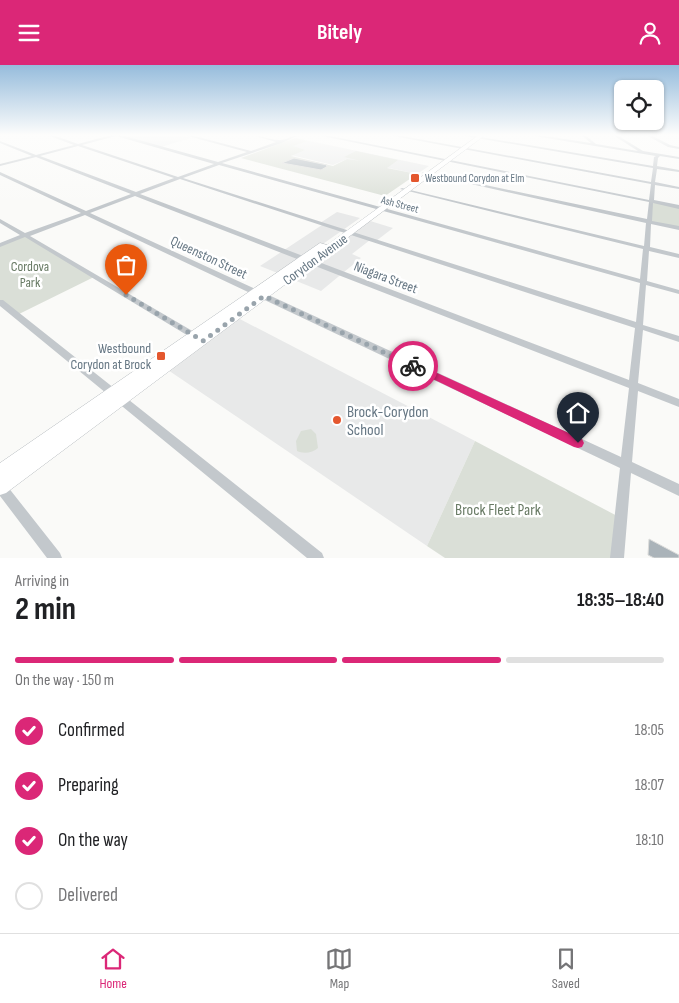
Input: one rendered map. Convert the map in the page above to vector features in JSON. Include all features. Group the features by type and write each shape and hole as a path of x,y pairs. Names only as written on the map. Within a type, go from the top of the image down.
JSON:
{"main road":[{"name":"Corydon Avenue","path":"0,486 117,396 198,338 256,292 306,260 448,158"},
{"name":"Corydon Avenue","path":"198,338 264,296 306,260"},
{"name":"Corydon Avenue","path":"0,472 117,396"}],"street":[{"path":"0,165 27,158"},
{"name":"Niagara Street","path":"40,158 679,403"},
{"path":"118,158 679,339"},
{"name":"Ash Street","path":"198,158 679,292"},
{"path":"0,245 236,158"},
{"path":"435,158 679,207"},
{"path":"513,158 679,187"},
{"path":"635,158 657,161 679,158"},
{"path":"652,158 679,171"},
{"path":"617,558 632,385 653,183 657,161"},
{"name":"Queenston Street","path":"0,173 679,490"},
{"path":"427,174 679,228"},
{"path":"405,189 679,256"},
{"path":"0,221 198,338"},
{"path":"0,301 317,558"},
{"path":"0,486 55,558"}],"shaded area":[{"path":"304,158 391,158 429,166 417,174 347,159 333,165"},
{"path":"337,212 360,218 280,274 260,266 322,225 320,223"},
{"path":"367,220 393,228 376,241 370,240 352,254 361,258 321,291 289,278"},
{"name":"Brock-Corydon School","path":"236,317 475,441 427,546 165,368"}],"green space":[{"path":"241,158 299,158 333,166 347,159 361,161 348,158 389,158 398,160 387,168 417,174 385,196"},
{"path":"651,201 679,207 679,228 649,222"},
{"name":"Cordova Park","path":"26,236 94,277 17,315 0,302 0,245"},
{"path":"311,429 316,434 318,448 308,453 297,451 296,441 301,431"},
{"name":"Brock Fleet Park","path":"475,441 621,518 617,558 445,558 427,546"}],"building":[{"path":"294,158 328,166 321,170 282,163"},
{"path":"649,539 679,555 679,558 654,558 648,555"}],"way so far":[{"path":"126,295 203,341 264,296 413,366"}],"place":[{"name":"Westbound Corydon at Elm","path":"415,178"},
{"name":"Westbound Corydon at Brock","path":"161,356"},
{"name":"Brock-Corydon School","path":"337,420"}],"route":[{"path":"413,366 578,443"}]}
